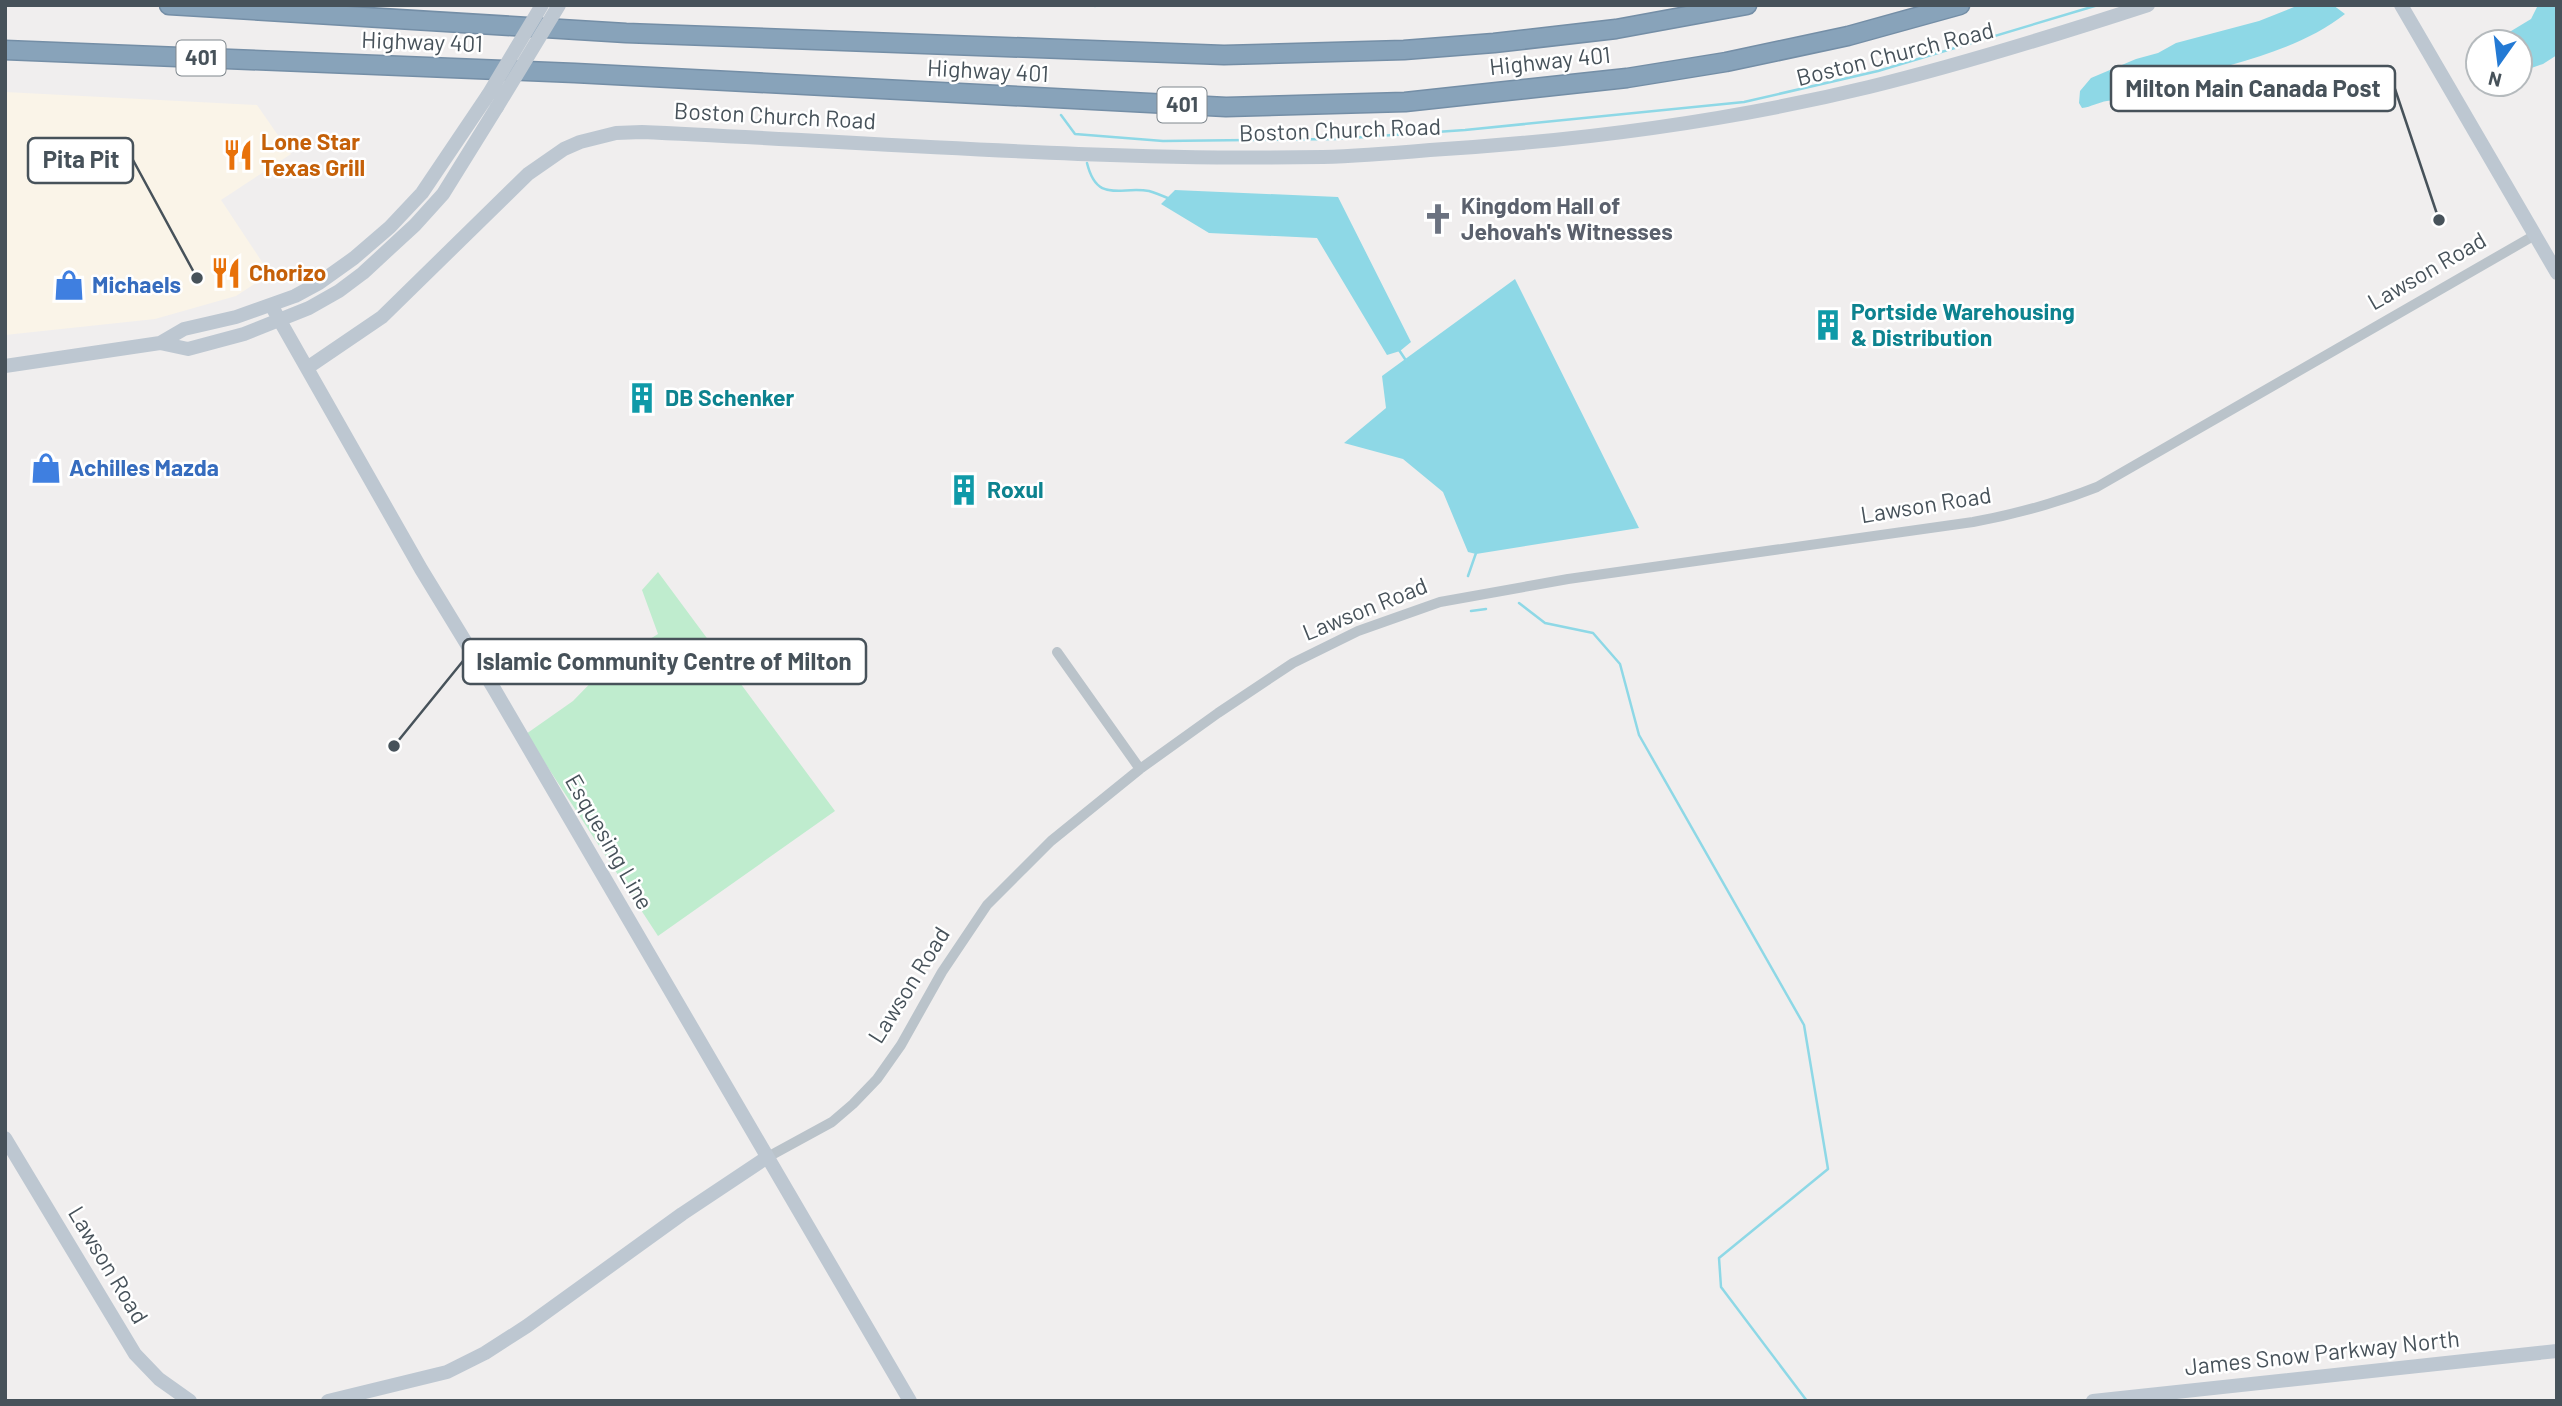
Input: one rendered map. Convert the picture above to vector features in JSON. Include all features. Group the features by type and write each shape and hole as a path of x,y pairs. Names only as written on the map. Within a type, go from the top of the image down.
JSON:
{"highway":[{"name":"Highway 401","path":"169,5 626,33 1224,55 1404,50 1494,43 1616,29 1747,5"},
{"name":"Highway 401","path":"5,50 561,73 1226,107 1405,102 1627,78 1727,62 1835,38 1960,5"}],"street":[{"path":"160,343 188,349 280,321 339,291 394,247 443,194 542,5"},
{"path":"5,366 160,343 184,330 236,317 295,296 319,283 390,228 422,193 492,101 559,5"},
{"name":"Boston Church Road","path":"307,368 382,317 528,174 564,149 598,136 642,132 1150,156 1325,157 1489,147 1615,133 1727,116 1869,87 2049,37 2148,5"},
{"path":"2401,5 2557,273"},
{"name":"Lawson Road","path":"328,1401 447,1372 485,1353 527,1326 682,1214 766,1158 813,1134 853,1104 877,1079 901,1045 942,972 987,905 1051,841 1140,769 1293,663 1358,631 1440,602 1581,577 1973,523 2018,514 2068,499 2109,481 2535,235"},
{"name":"Esquesing Line","path":"271,305 421,569 493,687 909,1401"},
{"path":"1057,652 1140,769"},
{"name":"Lawson Road","path":"5,1138 135,1354 159,1379 190,1401"},
{"name":"James Snow Parkway North","path":"2093,1401 2557,1351"}],"shaded area":[{"path":"5,92 257,105 291,154 221,200 270,274 236,296 155,319 5,335"}],"green space":[{"path":"658,572 835,811 658,936 526,734 573,701 608,665 658,634 642,590"}],"water":[{"path":"2299,5 2333,5 2345,14 2306,38 2285,47 2174,82 2150,93 2082,108 2079,103 2080,91 2091,78 2158,53 2176,43 2259,21"},
{"path":"2538,5 2557,5 2557,55 2534,67 2534,28 2516,28 2531,19"},
{"path":"1175,190 1338,197 1411,342 1400,351 1387,355 1317,238 1209,233 1161,204"},
{"path":"1515,279 1639,528 1476,554 1468,552 1443,492 1403,459 1344,443 1386,408 1382,376"}],"waterway":[{"path":"1061,115 1075,134 1163,141 1335,139 1465,130 1744,102 1878,71 2098,5"},
{"path":"1087,163 1091,176 1103,189 1149,191 1170,199"},
{"path":"1399,350 1407,362"},
{"path":"1468,576 1476,553"},
{"path":"1519,603 1545,623 1593,633 1620,664 1639,735 1804,1025 1828,1169 1719,1258 1721,1287 1807,1401"},
{"path":"1471,611 1486,609"}],"place":[{"name":"Lone Star Texas Grill","path":"238,155"},
{"name":"Kingdom Hall of Jehovah's Witnesses","path":"1438,219"},
{"name":"Milton Main Canada Post","path":"2439,220"},
{"name":"Chorizo","path":"226,273"},
{"name":"Pita Pit","path":"197,278"},
{"name":"Michaels","path":"69,285"},
{"name":"Portside Warehousing & Distribution","path":"1828,325"},
{"name":"DB Schenker","path":"642,398"},
{"name":"Achilles Mazda","path":"46,468"},
{"name":"Roxul","path":"964,490"},
{"name":"Islamic Community Centre of Milton","path":"394,746"}]}
